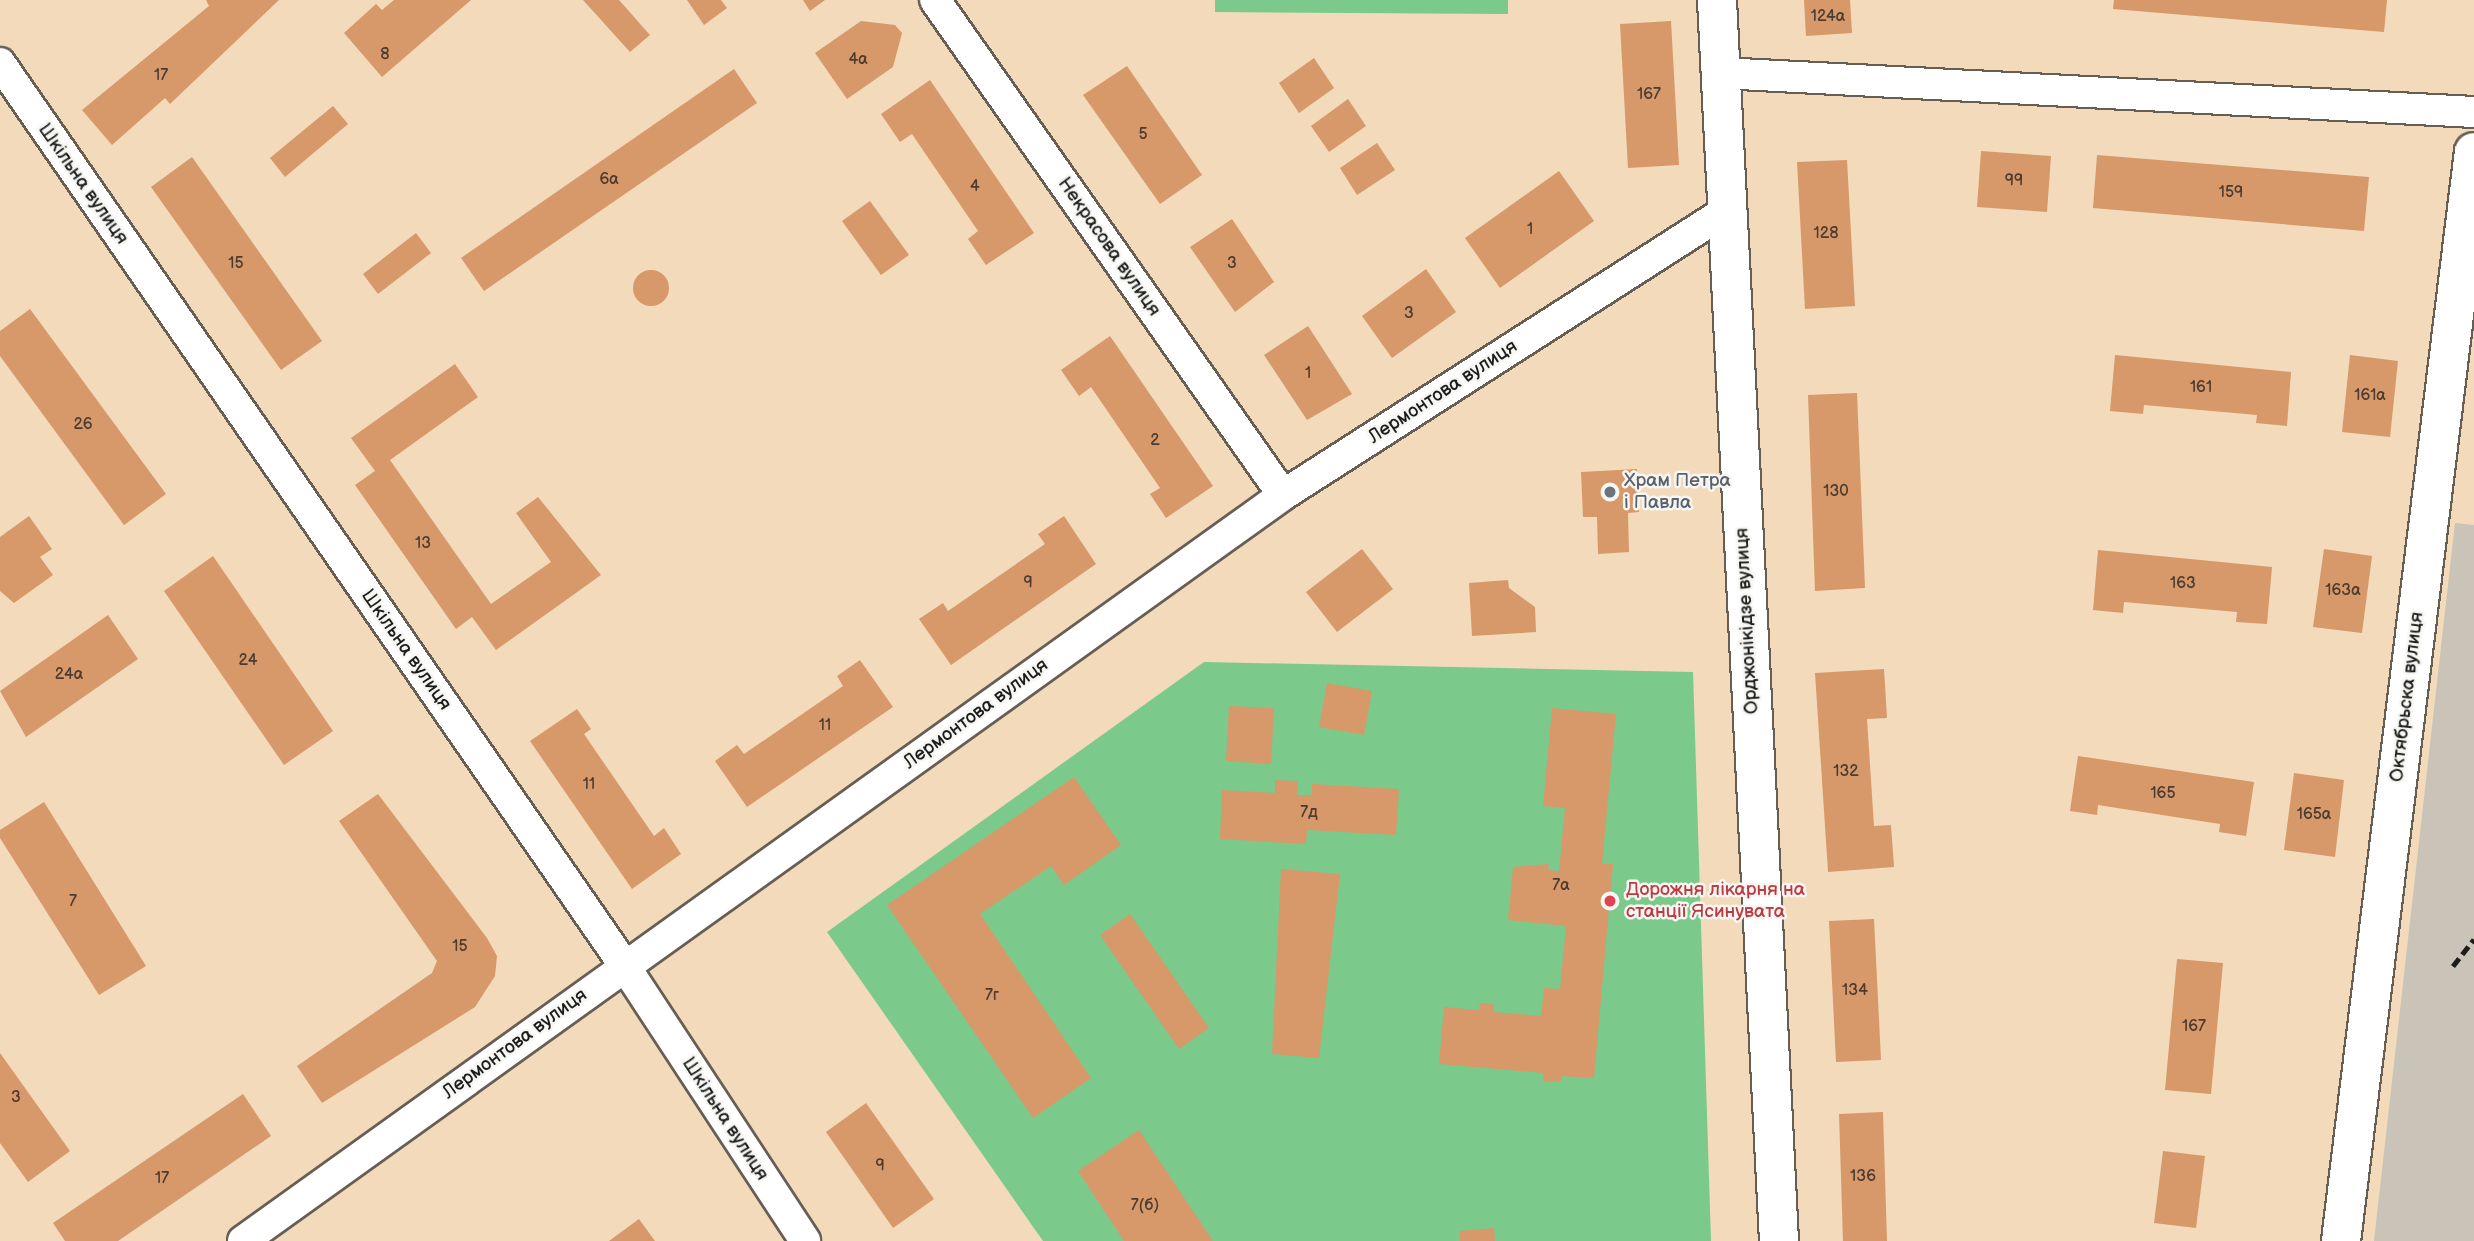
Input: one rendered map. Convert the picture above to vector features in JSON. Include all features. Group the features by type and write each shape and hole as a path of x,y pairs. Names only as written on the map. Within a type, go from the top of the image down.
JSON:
{"main road":[{"name":"Орджонікідзе вулиця","path":"1717,0 1779,1241"},
{"name":"Октябрьска вулиця","path":"2341,1241 2474,152"}],"street":[{"name":"Некрасова вулиця","path":"936,0 1283,495"},
{"name":"Шкільна вулиця","path":"0,63 624,965 805,1241"},
{"path":"1720,72 2474,112"},
{"name":"Лермонтова вулиця","path":"243,1241 624,965 1283,495 1726,211"}],"shaded area":[{"path":"2455,523 2474,525 2474,1241 2374,1241"}],"green space":[{"path":"1215,0 1508,0 1508,14 1215,12"},
{"path":"1204,662 1693,672 1711,1241 1043,1241 827,932"}],"building":[{"path":"206,0 279,0 170,104 165,98 112,145 82,110 209,6"},
{"path":"394,0 471,0 382,77 344,33 376,4 382,10"},
{"path":"583,0 619,0 650,35 630,52"},
{"path":"687,0 721,0 727,8 704,25"},
{"path":"803,0 825,0 810,11"},
{"path":"1804,0 1850,0 1852,33 1806,36"},
{"path":"2114,0 2387,0 2384,32 2113,9"},
{"path":"861,21 895,25 902,33 893,67 847,99 815,53"},
{"path":"1671,21 1679,165 1628,168 1620,24"},
{"path":"1314,58 1334,88 1299,113 1279,83"},
{"path":"1127,66 1202,175 1160,204 1083,95"},
{"path":"734,69 757,103 484,291 461,258"},
{"path":"930,80 1034,233 986,265 968,239 978,231 912,134 900,142 881,114"},
{"path":"1348,99 1366,126 1329,152 1311,126"},
{"path":"333,106 348,124 285,177 270,158"},
{"path":"1377,143 1395,170 1357,195 1340,168"},
{"path":"1981,151 2051,156 2047,212 1977,207"},
{"path":"2097,155 2369,177 2364,231 2093,208"},
{"path":"192,157 322,341 281,370 151,187"},
{"path":"1847,160 1855,306 1805,309 1797,162"},
{"path":"1559,171 1594,221 1500,288 1465,238"},
{"path":"870,201 909,255 881,275 842,221"},
{"path":"1232,219 1274,282 1235,312 1190,247"},
{"path":"416,233 431,253 378,294 363,274"},
{"path":"1426,269 1456,312 1392,358 1362,316"},
{"path":"651,270 664,275 669,288 664,301 651,306 638,301 633,288 638,275"},
{"path":"30,309 166,494 124,525 0,356 0,331"},
{"path":"1308,326 1352,394 1307,420 1264,355"},
{"path":"1110,336 1213,486 1166,518 1150,494 1160,488 1091,387 1079,396 1061,370"},
{"path":"2115,355 2291,372 2287,426 2256,423 2257,415 2144,405 2143,414 2110,411"},
{"path":"2350,355 2398,361 2390,437 2342,432"},
{"path":"455,364 478,397 390,460 491,604 551,562 516,513 538,497 601,575 496,650 472,617 456,629 355,485 375,471 351,438"},
{"path":"1857,393 1865,588 1815,591 1808,395"},
{"name":"Храм Петра і Павла","path":"1637,469 1639,512 1628,513 1629,552 1598,554 1597,517 1583,517 1581,472"},
{"path":"29,516 52,549 40,557 53,575 14,603 0,591 0,537"},
{"path":"1064,516 1096,564 951,665 919,619 943,603 948,611 1045,544 1038,534"},
{"path":"1362,549 1393,589 1337,632 1306,592"},
{"path":"2324,549 2372,556 2362,633 2313,627"},
{"path":"2098,550 2272,567 2267,624 2236,622 2237,612 2124,602 2123,613 2093,610"},
{"path":"213,556 333,731 284,765 164,591"},
{"path":"1508,580 1509,588 1535,607 1536,632 1472,636 1469,583"},
{"path":"108,615 138,659 26,737 0,691"},
{"path":"860,660 893,707 747,807 715,761 737,745 744,754 843,686 837,676"},
{"path":"1884,669 1887,718 1867,719 1874,826 1891,825 1894,867 1828,872 1815,673"},
{"path":"1327,683 1372,691 1364,735 1319,727"},
{"path":"1229,706 1274,708 1271,764 1226,761"},
{"path":"1552,708 1616,714 1602,864 1613,864 1594,1078 1561,1076 1561,1082 1543,1081 1543,1073 1439,1064 1444,1007 1479,1010 1480,1003 1494,1004 1494,1012 1541,1016 1544,988 1560,989 1566,926 1508,920 1513,867 1549,864 1548,870 1559,871 1565,808 1543,806"},
{"path":"577,709 591,729 584,734 654,836 664,828 681,854 632,889 530,741"},
{"path":"2078,756 2254,782 2246,836 2219,832 2220,824 2098,805 2097,815 2070,811"},
{"path":"2294,773 2344,780 2335,857 2284,850"},
{"path":"1074,777 1121,845 1064,885 1051,866 980,914 1091,1078 1033,1118 887,905"},
{"path":"1275,780 1298,781 1297,795 1312,795 1312,784 1399,789 1396,835 1307,830 1306,844 1220,839 1222,790 1275,793"},
{"path":"378,794 487,938 497,956 495,976 475,1007 322,1103 297,1066 432,973 437,961 339,821"},
{"path":"44,802 146,966 99,995 0,838 0,830"},
{"path":"1281,869 1340,874 1319,1058 1272,1054"},
{"path":"1130,914 1209,1028 1179,1049 1100,935"},
{"path":"1874,919 1881,1060 1836,1062 1829,921"},
{"path":"2177,959 2223,963 2211,1094 2165,1090"},
{"path":"0,1053 70,1151 28,1182 0,1143"},
{"path":"243,1094 271,1136 118,1241 65,1241 53,1223"},
{"path":"866,1103 934,1199 893,1228 826,1132"},
{"path":"1883,1112 1887,1241 1843,1241 1839,1114"},
{"path":"1139,1130 1213,1241 1124,1241 1078,1171"},
{"path":"2163,1151 2205,1156 2196,1228 2154,1223"},
{"path":"639,1219 655,1241 609,1241"},
{"path":"1494,1228 1495,1241 1460,1241 1459,1231"}],"railway":[{"path":"2453,966 2474,939"}],"place":[{"name":"Храм Петра і Павла","path":"1610,492"},
{"name":"Дорожня лікарня на станції Ясинувата","path":"1610,901"}]}
